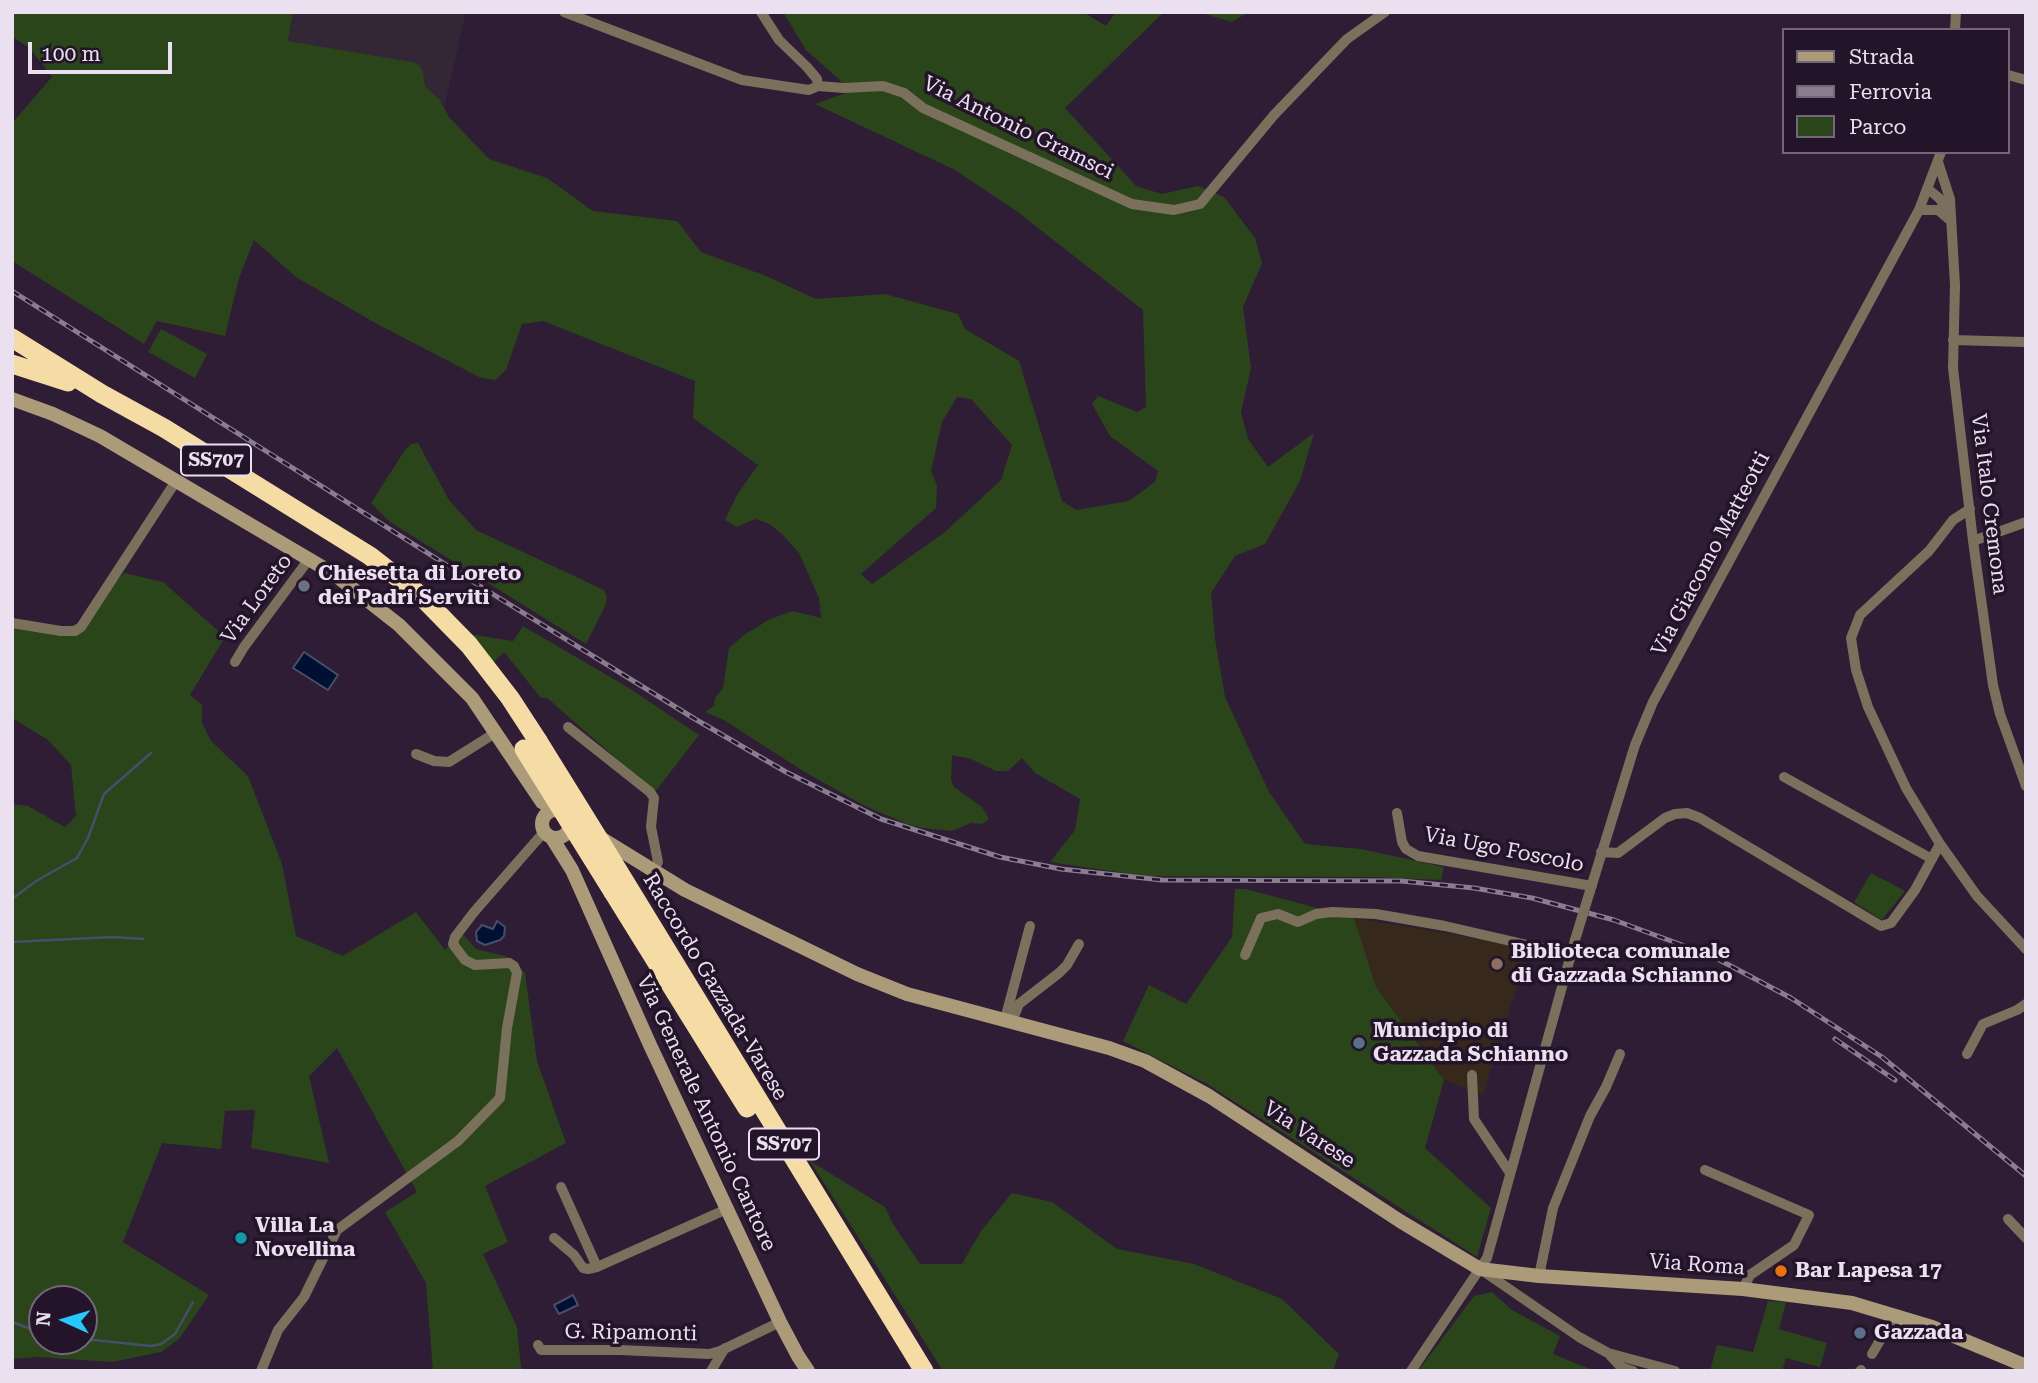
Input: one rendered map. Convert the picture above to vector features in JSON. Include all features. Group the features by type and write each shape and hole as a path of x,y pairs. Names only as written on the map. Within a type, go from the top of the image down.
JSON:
{"highway":[{"name":"Raccordo Gazzada-Varese","path":"12,338 57,372 164,428 370,556 419,595 476,654 510,698 531,745 613,892 639,921 924,1371"},
{"path":"12,346 57,372"},
{"path":"12,362 57,372"},
{"name":"Raccordo Gazzada-Varese","path":"531,745 601,840 639,921 910,1371"},
{"name":"Raccordo Gazzada-Varese","path":"601,840 613,892"}],"main road":[{"path":"12,399 100,436 334,574 399,625 472,698 547,809 563,811 568,826 560,838 548,835 541,823 547,809"},
{"name":"Via Varese","path":"568,826 601,840 742,920 907,994 1109,1048 1145,1061 1209,1096 1400,1221 1480,1269"},
{"name":"Via Generale Antonio Cantore","path":"568,826 572,870"},
{"name":"Via Generale Antonio Cantore","path":"548,835 572,870 780,1322 808,1371"},
{"name":"Via Roma","path":"1480,1269 1539,1276 1743,1289 1852,1303 1932,1327 2026,1366"}],"street":[{"name":"Via Antonio Gramsci","path":"564,12 742,80 809,90 818,86 883,86 904,93 923,107 1132,204 1174,210 1200,204 1274,115 1338,48 1385,12"},
{"path":"761,12 779,40 807,66 817,79 818,86"},
{"name":"Via Giacomo Matteotti","path":"1411,1371 1487,1258 1575,940 1634,745 1653,702 1919,210 1940,157"},
{"name":"Via Italo Cremona","path":"1940,157 1950,199 1955,285 1953,368 1973,541 1993,685 2000,715 2026,786"},
{"path":"1928,189 1939,198 1951,217"},
{"path":"1919,210 1938,210 1951,217"},
{"path":"1953,340 2026,342"},
{"path":"12,623 61,631 75,631 81,627 176,481"},
{"path":"1970,509 1953,520 1929,551 1860,615 1852,638 1856,670 1868,707 1906,788 1940,844 1977,896 2026,949"},
{"path":"1973,541 2026,522"},
{"name":"Via Loreto","path":"235,662 309,559"},
{"path":"568,726 654,798 651,827 658,862 654,872"},
{"path":"416,754 434,761 449,762 495,733"},
{"path":"1784,777 1932,859"},
{"name":"Via Ugo Foscolo","path":"1397,813 1402,842 1406,849 1418,856 1591,888"},
{"path":"1601,852 1618,853 1665,818 1687,813 1700,818 1881,926 1891,923 1915,890 1940,844"},
{"path":"261,1371 273,1338 304,1297 337,1230 458,1141 500,1098 507,1028 517,973 509,963 475,965 465,960 453,944 467,921 548,835"},
{"path":"1245,955 1261,918 1278,914 1298,922 1316,914 1332,912 1376,914 1444,926 1571,955"},
{"path":"1008,1020 1030,926"},
{"path":"1008,1020 1019,1004 1067,965 1079,944"},
{"path":"1966,1054 1983,1024 2026,1004"},
{"path":"1539,1276 1553,1208 1590,1116 1620,1054"},
{"path":"1472,1075 1474,1119 1510,1173"},
{"path":"1704,1170 1809,1215 1794,1245 1750,1275 1743,1289"},
{"path":"561,1187 597,1267"},
{"path":"554,1238 574,1255 583,1268 597,1267 727,1209"},
{"path":"2008,1219 2026,1238"},
{"path":"1480,1269 1579,1337 1608,1353 1675,1371"},
{"path":"1872,1354 1895,1315"},
{"name":"G. Ripamonti","path":"538,1345 545,1350 709,1354 780,1322"},
{"name":"G. Ripamonti","path":"711,1371 725,1348"},
{"path":"1608,1353 1621,1367 1633,1371"}],"shaded area":[{"path":"293,12 466,12 444,108 440,100 425,86 423,71 288,41"},
{"path":"1354,918 1511,944 1524,964 1483,1095 1444,1080 1376,987"}],"green space":[{"path":"12,12 293,12 288,41 417,63 423,71 425,86 440,100 449,117 489,159 547,178 593,211 677,221 701,252 766,276 816,299 885,294 958,314 965,329 1019,361 1062,501 1076,510 1129,501 1155,482 1158,471 1110,436 1092,404 1098,396 1137,412 1146,407 1143,310 1015,210 955,170 815,104 852,91 806,50 783,12 1083,12 1106,26 1116,12 1164,12 1065,108 1136,186 1162,194 1198,186 1224,197 1255,238 1262,263 1243,307 1251,368 1241,412 1248,439 1268,467 1314,433 1300,481 1265,544 1235,556 1211,593 1215,639 1225,697 1269,792 1305,844 1361,849 1444,867 1441,880 1144,876 1050,862 1075,830 1080,799 1035,773 1022,758 1008,771 996,771 971,759 952,755 951,779 954,787 982,807 988,820 952,831 907,824 863,805 803,771 724,720 705,712 714,706 715,698 723,688 729,648 744,635 770,619 793,611 821,618 819,598 799,553 782,534 768,523 755,519 737,527 725,520 738,493 758,465 693,418 695,381 543,321 522,324 506,370 495,380 481,378 377,324 296,277 254,240 239,278 225,336 157,321 144,344 12,261 12,123 52,77 29,47 12,37","holes":["957,397 971,399 1012,445 1001,480 945,532 872,584 861,574 936,508 937,485 931,471 942,422"]},
{"path":"1198,12 1247,12 1247,13 1232,22"},
{"path":"161,329 207,354 195,378 148,352"},
{"path":"418,443 449,500 476,530 604,590 606,604 586,644 390,522 371,503 405,450 411,444"},
{"path":"124,573 163,582 225,637 190,695 202,705 202,723 211,741 248,776 282,864 296,936 343,956 416,912 445,950 461,932 476,949 512,958 525,973 537,1061 566,1143 485,1186 508,1242 483,1254 517,1327 521,1368 524,1371 433,1371 426,1283 385,1212 417,1192 337,1048 309,1076 329,1163 251,1148 255,1110 225,1111 221,1149 162,1143 123,1242 209,1295 179,1339 161,1352 112,1362 36,1357 12,1359 12,804 28,806 65,827 76,816 71,765 48,740 12,718 12,622 26,630 77,625"},
{"path":"523,626 629,688 699,735 655,792 547,698 541,698 504,652 493,663 469,634 513,641"},
{"path":"1871,873 1905,891 1882,920 1854,902"},
{"path":"1235,889 1246,889 1354,918 1376,987 1444,1080 1425,1148 1491,1208 1477,1257 1207,1084 1123,1041 1149,985 1186,1004 1232,937"},
{"path":"810,1161 885,1207 920,1264 962,1264 981,1231 1012,1193 1052,1202 1117,1249 1194,1264 1282,1299 1339,1354 1333,1371 943,1371"},
{"path":"1492,1292 1512,1310 1560,1336 1553,1354 1595,1371 1418,1371 1474,1296"},
{"path":"1768,1301 1786,1302 1779,1329 1827,1343 1820,1367 1786,1358 1782,1371 1710,1371 1717,1345 1753,1352"}],"water":[{"path":"304,652 338,675 328,690 293,668"},
{"path":"497,921 505,927 504,936 500,940 485,945 477,941 476,932 482,925 493,929"},
{"path":"573,1295 578,1305 559,1314 554,1305"}],"waterway":[{"path":"12,899 36,881 77,858 88,838 104,794 151,753"},
{"path":"12,942 113,937 143,939"},
{"path":"98,1340 151,1346 161,1344 175,1334 193,1302"},
{"path":"12,1322 28,1328"}],"railway":[{"path":"12,291 695,719 786,772 881,819 1000,857 1061,869 1162,880 1401,881 1474,888 1532,898 1614,920 1712,956 1791,998 1882,1057 2026,1176"},
{"path":"1835,1039 1895,1080"}],"place":[{"name":"Chiesetta di Loreto dei Padri Serviti","path":"304,586"},
{"name":"Biblioteca comunale di Gazzada Schianno","path":"1497,964"},
{"name":"Municipio di Gazzada Schianno","path":"1359,1043"},
{"name":"Villa La Novellina","path":"241,1238"},
{"name":"Bar Lapesa 17","path":"1781,1271"},
{"name":"Gazzada","path":"1860,1333"}]}
